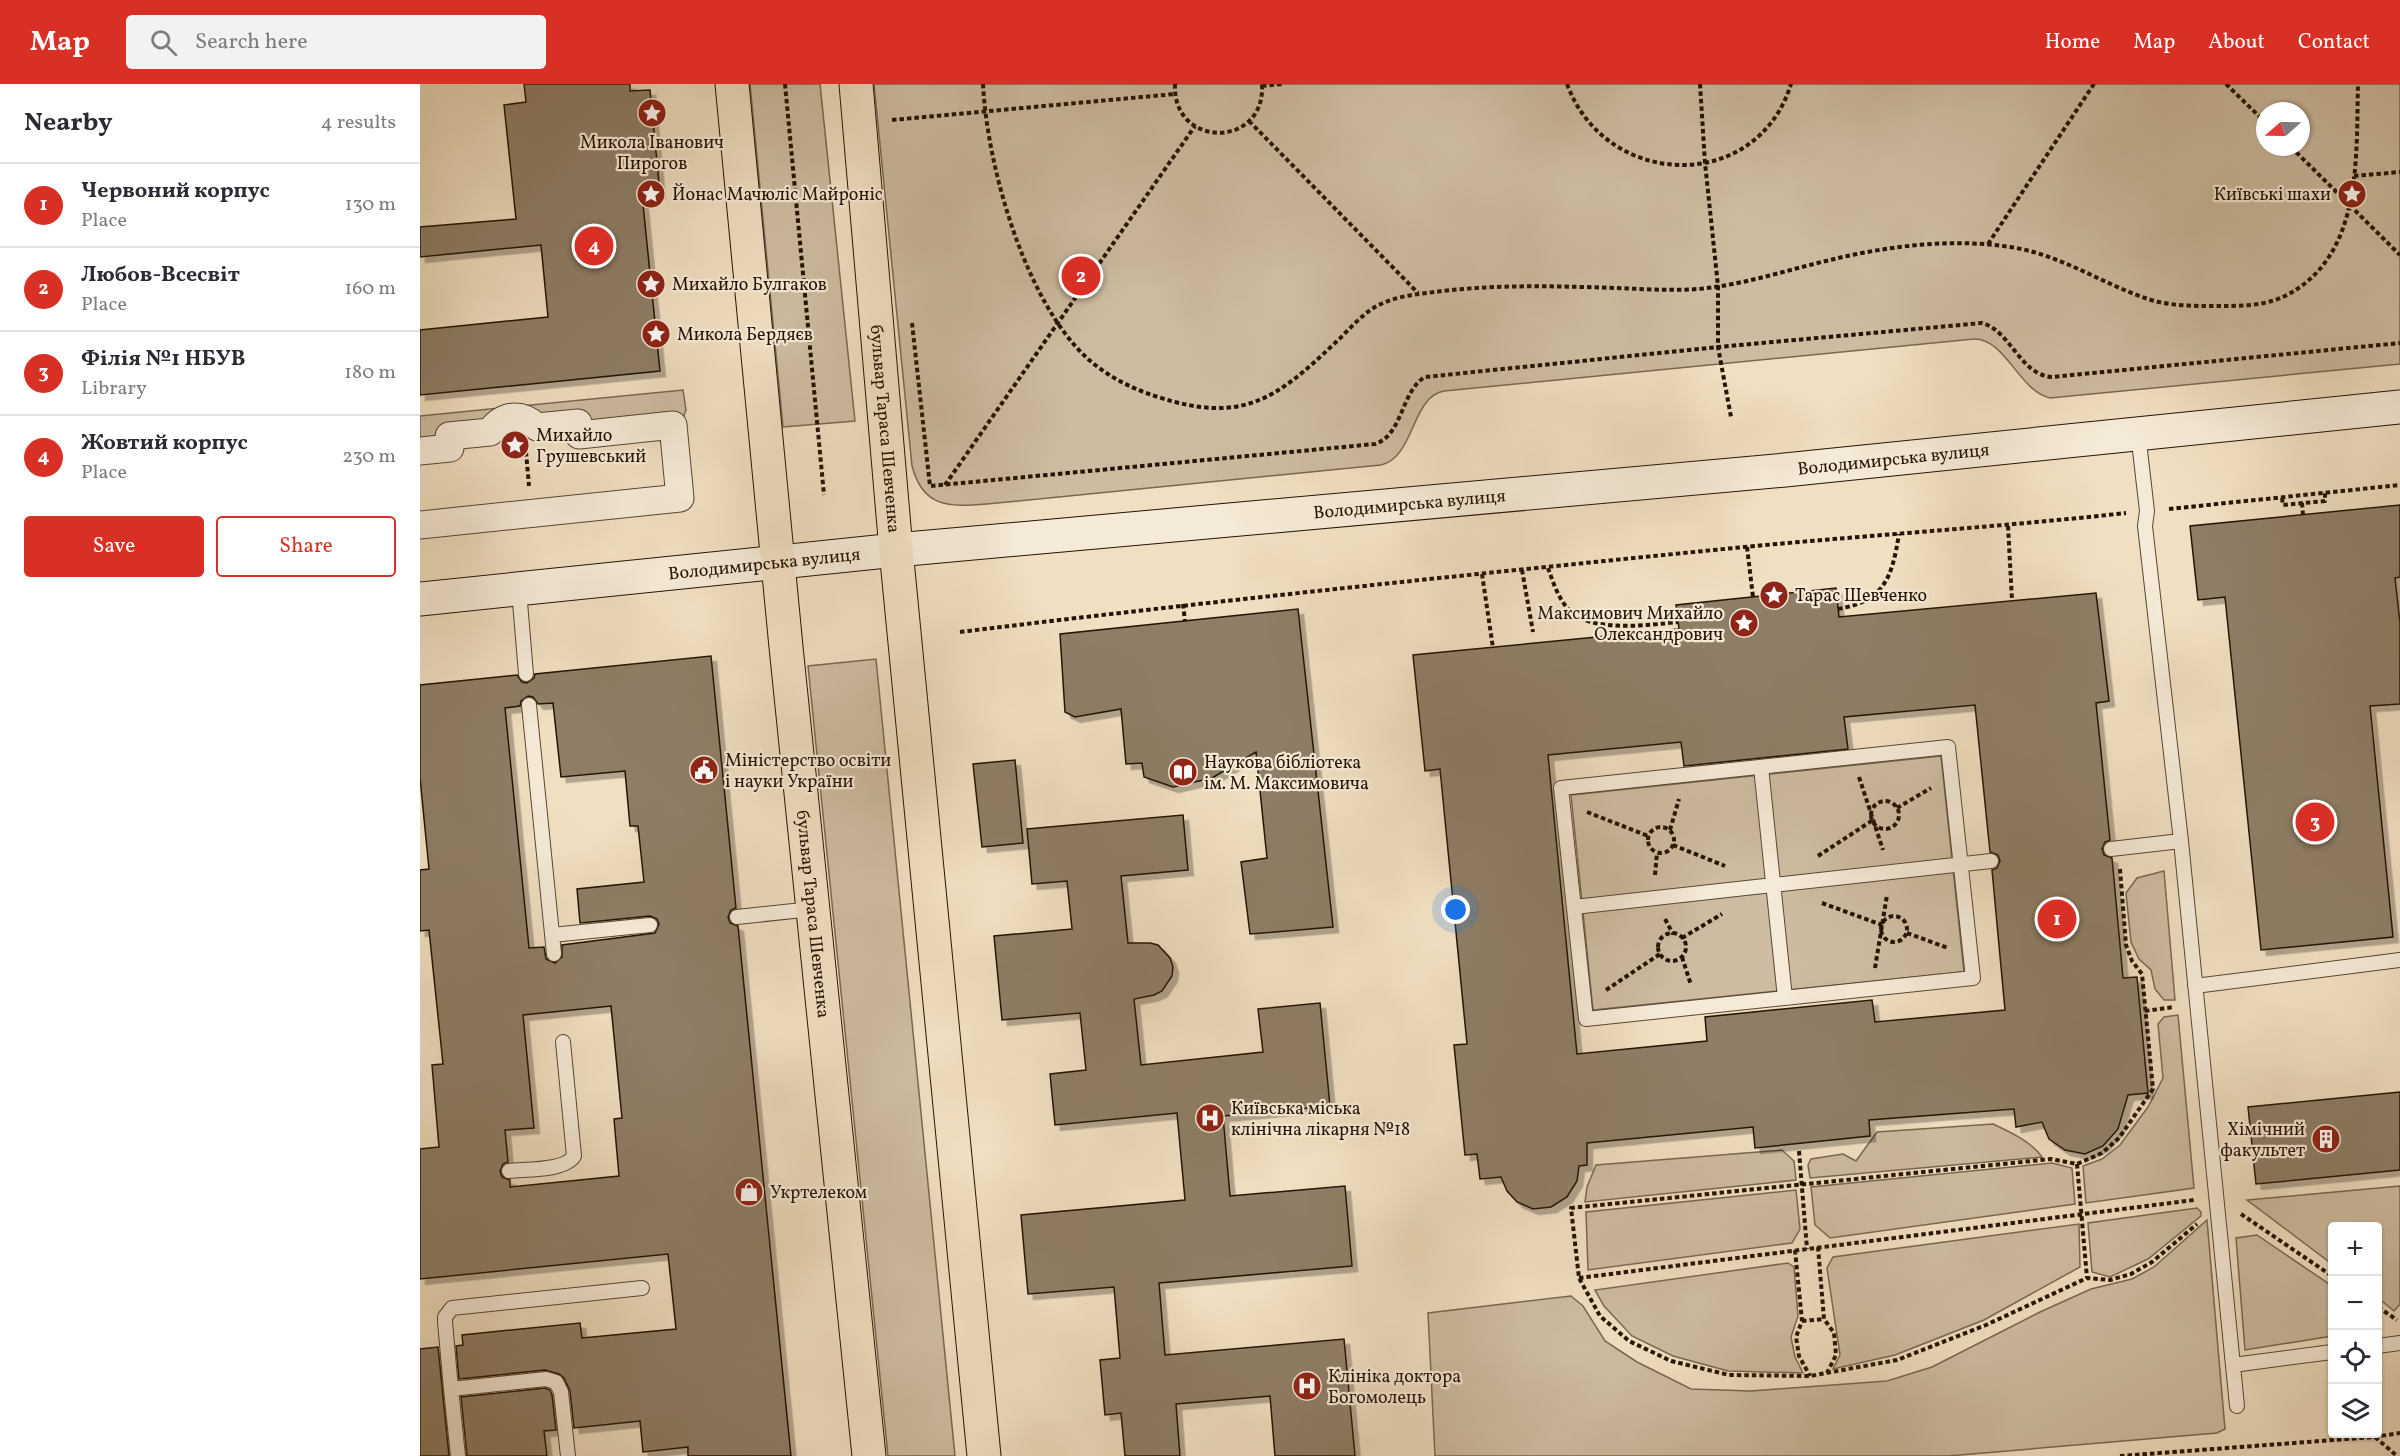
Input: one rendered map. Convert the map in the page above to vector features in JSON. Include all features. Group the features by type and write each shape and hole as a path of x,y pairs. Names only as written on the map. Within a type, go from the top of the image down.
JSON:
{"main road":[{"name":"бульвар Тараса Шевченка","path":"732,84 869,1456"},
{"name":"бульвар Тараса Шевченка","path":"856,84 896,550 984,1456"},
{"name":"Володимирська вулиця","path":"420,599 896,550 1785,470 2400,407"}],"street":[{"path":"420,451 450,448 449,436 490,432 503,418 512,416 521,417 537,427 578,423 579,435 673,425 680,498 420,525"}],"lane":[{"path":"2138,433 2147,511 2145,525 2181,841 2237,1406"},
{"path":"519,590 526,674"},
{"path":"529,705 554,954"},
{"path":"1948,747 1973,978 1586,1019 1561,788 1761,767 1948,747"},
{"path":"1761,767 1785,998"},
{"path":"2115,848 2181,841"},
{"path":"1574,907 1991,861"},
{"path":"737,917 814,909"},
{"path":"552,935 650,925"},
{"path":"2195,986 2400,960"},
{"path":"509,1171 561,1166 571,1161 574,1156 563,1042"},
{"path":"458,1456 445,1322 445,1317 452,1308 642,1288"},
{"path":"2382,1345 2400,1343"},
{"path":"2233,1365 2328,1353"},
{"path":"451,1389 546,1379 556,1382 561,1392 568,1456"}],"path":[{"path":"785,84 824,495"},
{"path":"983,84 989,145 1011,222 1039,289 1059,322 1087,358 1109,375 1133,388 1179,403 1226,407 1257,402 1274,394 1301,375 1376,306 1393,299 1418,294 1502,287 1668,290 1718,286 1866,252 1932,245 1988,244 2036,252 2157,302 2218,306 2253,305 2286,296 2316,274 2340,239 2354,176 2358,84"},
{"path":"1175,84 1175,94 1181,112 1195,126 1204,131 1223,133 1241,127 1249,121 1260,105 1262,85 1283,84"},
{"path":"1567,84 1583,116 1596,132 1612,145 1630,155 1669,166 1705,163 1726,156 1757,136 1780,108 1791,84"},
{"path":"1700,84 1705,163 1718,286 1718,346 1731,417"},
{"path":"1988,244 2094,84"},
{"path":"2226,84 2256,113"},
{"path":"889,120 1175,94"},
{"path":"1249,121 1418,294"},
{"path":"945,486 1195,126"},
{"path":"658,141 681,139"},
{"path":"2299,156 2400,255"},
{"path":"2354,176 2400,172"},
{"path":"930,486 1375,444 1387,438 1415,386 1425,377 1718,346 1982,323 1996,330 2037,373 2052,377 2400,343"},
{"path":"960,632 1183,604 1747,547 2008,526 2400,485"},
{"path":"2282,498 2283,505 2325,501 2325,494"},
{"path":"2302,503 2303,515"},
{"path":"2008,526 2012,600"},
{"path":"1838,609 1869,600 1886,584 1895,561 1899,534"},
{"path":"1747,547 1753,597"},
{"path":"1548,568 1569,611 1596,624 1629,627 1678,622"},
{"path":"1522,570 1533,632"},
{"path":"1482,574 1492,648"},
{"path":"1183,604 1185,621"},
{"path":"1897,808 1952,774"},
{"path":"1670,830 1657,826 1648,836 1648,844 1653,851 1665,852 1671,848 1674,841 1670,830 1686,775"},
{"path":"1891,802 1897,808 1898,822 1890,828 1880,827 1873,820 1873,810 1879,803 1891,802"},
{"path":"1563,803 1648,836"},
{"path":"2115,848 2126,945 2142,974 2153,1089 2119,1138 2102,1153 2077,1164 2051,1159 1571,1208 1579,1278 1600,1316 1629,1341 1671,1361 1729,1375 1810,1376 1827,1374 1897,1360 1986,1325 2087,1278 2110,1280 2131,1274 2152,1262 2203,1220 2216,1197"},
{"path":"1898,916 1905,923 1907,933 1901,941 1891,942 1883,936 1882,926 1888,918 1898,916"},
{"path":"1907,933 1971,957"},
{"path":"1676,934 1684,941 1684,954 1678,960 1670,961 1660,954 1659,946 1665,936 1676,934"},
{"path":"1585,1005 1660,954"},
{"path":"2145,1011 2197,1005"},
{"path":"1799,1151 1807,1249"},
{"path":"2077,1164 2087,1278"},
{"path":"1579,1278 2216,1197 2328,1273"},
{"path":"1818,1247 1824,1319 1834,1333 1836,1355 1827,1374"},
{"path":"1795,1250 1802,1321 1796,1337 1799,1356 1810,1376"},
{"path":"2382,1310 2400,1322"},
{"path":"1802,1321 1824,1319"},
{"path":"2382,1435 2400,1432"},
{"path":"2120,1456 2361,1438"},
{"path":"2375,1438 2397,1456"}],"shaded area":[{"path":"750,84 820,84 855,421 783,427"},
{"path":"874,84 2400,84 2400,364 2050,398 2039,394 2030,386 1995,347 1985,341 1974,339 1444,391 1433,396 1425,404 1401,451 1392,460 1381,465 961,505 939,502 923,490 912,466"},
{"path":"683,390 686,410 682,421 530,420 420,451 420,416"},
{"path":"876,659 955,1456 888,1456 808,666"},
{"path":"1941,756 1964,972 1593,1010 1571,795"},
{"path":"2164,871 2175,1000 2164,1000 2155,989 2151,970 2139,959 2131,942 2126,893 2137,878"},
{"path":"2178,1015 2194,1188 2086,1203 2083,1166 2102,1159 2120,1145 2148,1107 2163,1078 2158,1024 2164,1017"},
{"path":"1993,1124 2027,1142 2042,1157 1810,1178 1808,1165 1811,1159 1843,1154 1856,1161 1877,1132"},
{"path":"1782,1150 1794,1161 1796,1180 1585,1202 1587,1187 1596,1165"},
{"path":"2052,1163 2072,1168 2075,1204 1830,1238 1815,1225 1811,1187"},
{"path":"2400,1186 2400,1304 2394,1311 2382,1301 2382,1222 2328,1222 2328,1261 2247,1200"},
{"path":"1796,1190 1800,1229 1792,1243 1588,1270 1586,1212"},
{"path":"2197,1208 2201,1216 2148,1259 2110,1277 2092,1272 2088,1223"},
{"path":"2207,1220 2225,1429 2217,1433 1948,1456 1435,1456 1428,1313 1571,1296 1583,1306 1605,1341 1637,1362 1691,1389 1751,1391 1887,1381 1932,1367 2040,1312 2091,1289 2132,1279 2154,1267"},
{"path":"2079,1224 2080,1267 1984,1320 1895,1355 1833,1369 1840,1355 1827,1268 1833,1257"},
{"path":"2257,1235 2328,1283 2328,1337 2245,1350 2236,1238"},
{"path":"1788,1263 1794,1267 1798,1316 1791,1337 1795,1357 1803,1373 1728,1371 1673,1356 1632,1336 1604,1306 1595,1290"}],"building":[{"path":"524,84 630,84 630,91 650,90 660,193 642,195 660,371 420,395 420,330 548,317 541,245 420,257 420,227 516,219 504,105 526,102"},
{"path":"2400,505 2400,577 2395,578 2400,623 2400,704 2370,706 2393,937 2261,950 2225,597 2198,600 2190,526"},
{"path":"1836,588 1839,617 2096,593 2109,701 2096,703 2110,840 2105,842 2102,849 2104,855 2112,858 2123,978 2137,977 2148,1093 2128,1095 2118,1129 2103,1146 2085,1154 2065,1150 2049,1139 2042,1122 2016,1127 2014,1109 1869,1120 1870,1136 1755,1148 1753,1127 1587,1143 1587,1165 1579,1166 1577,1181 1567,1197 1551,1207 1533,1209 1517,1202 1507,1191 1501,1177 1480,1179 1477,1154 1465,1155 1454,1045 1467,1044 1440,769 1425,771 1413,655 1679,629 1676,605","holes":["1975,705 1990,852 1998,855 2000,861 1997,868 1992,870 2005,1010 1875,1022 1872,1000 1705,1017 1707,1041 1577,1054 1548,755 1681,742 1684,766 1848,749 1844,717"]},
{"name":"Наукова бібліотека ім. М. Максимовича","path":"1298,609 1333,927 1250,934 1241,862 1267,858 1256,752 1212,778 1173,787 1144,777 1142,763 1126,764 1121,709 1075,717 1065,712 1060,634"},
{"path":"711,656 736,908 731,910 728,917 730,923 738,926 791,1456 688,1456 688,1447 643,1452 640,1421 574,1428 570,1391 564,1378 559,1374 545,1370 459,1379 456,1346 463,1345 462,1335 580,1323 582,1338 676,1329 668,1254 420,1279 420,1149 439,1147 432,1065 443,1064 429,930 420,931 420,870 429,869 420,778 420,685 517,675 522,682 527,683 534,678 535,674","holes":["528,696 533,697 538,704 553,703 561,777 625,771 630,826 638,826 644,882 577,889 580,923 650,916 657,919 659,924 655,933 562,945 562,957 555,963 546,959 544,947 529,948 505,708 520,706 521,701","611,1006 622,1118 614,1119 619,1176 510,1187 510,1180 502,1177 500,1171 503,1164 508,1162 505,1130 534,1128 523,1015"]},
{"path":"1015,760 1023,843 982,847 973,764"},
{"path":"1183,815 1188,870 1121,876 1128,943 1158,945 1170,958 1173,967 1172,976 1162,991 1134,999 1141,1065 1263,1052 1258,1009 1320,1003 1330,1106 1223,1116 1230,1196 1345,1186 1352,1266 1159,1283 1165,1355 1344,1339 1355,1456 1275,1456 1270,1396 1176,1404 1180,1456 1125,1456 1121,1413 1105,1415 1100,1360 1120,1358 1114,1287 1028,1294 1021,1215 1185,1200 1177,1113 1055,1125 1050,1074 1086,1070 1080,1013 1002,1020 994,936 1072,929 1067,881 1032,884 1027,829"},
{"name":"Хімічний факультет","path":"2400,1092 2400,1170 2256,1184 2248,1107"},
{"path":"438,1347 449,1456 420,1456 420,1349"},
{"path":"545,1388 550,1390 552,1395 556,1430 544,1431 547,1456 467,1456 461,1397"}],"place":[{"name":"Микола Іванович Пирогов","path":"652,113"},
{"name":"Йонас Мачюліс Майроніс","path":"651,194"},
{"name":"Київські шахи","path":"2352,194"},
{"name":"Жовтий корпус","path":"594,246"},
{"name":"Любов-Всесвіт","path":"1081,276"},
{"name":"Михайло Булгаков","path":"651,284"},
{"name":"Микола Бердяєв","path":"656,334"},
{"name":"Михайло Грушевський","path":"515,445"},
{"name":"Тарас Шевченко","path":"1774,595"},
{"name":"Максимович Михайло Олександрович","path":"1744,623"},
{"name":"Міністерство освіти і науки України","path":"704,770"},
{"name":"Наукова бібліотека ім. М. Максимовича","path":"1183,772"},
{"name":"Філія №1 НБУВ","path":"2315,822"},
{"name":"Червоний корпус","path":"2057,919"},
{"name":"Київська міська клінічна лікарня №18","path":"1210,1118"},
{"name":"Хімічний факультет","path":"2326,1139"},
{"name":"Укртелеком","path":"749,1192"},
{"name":"Клініка доктора Богомолець","path":"1307,1386"}]}
